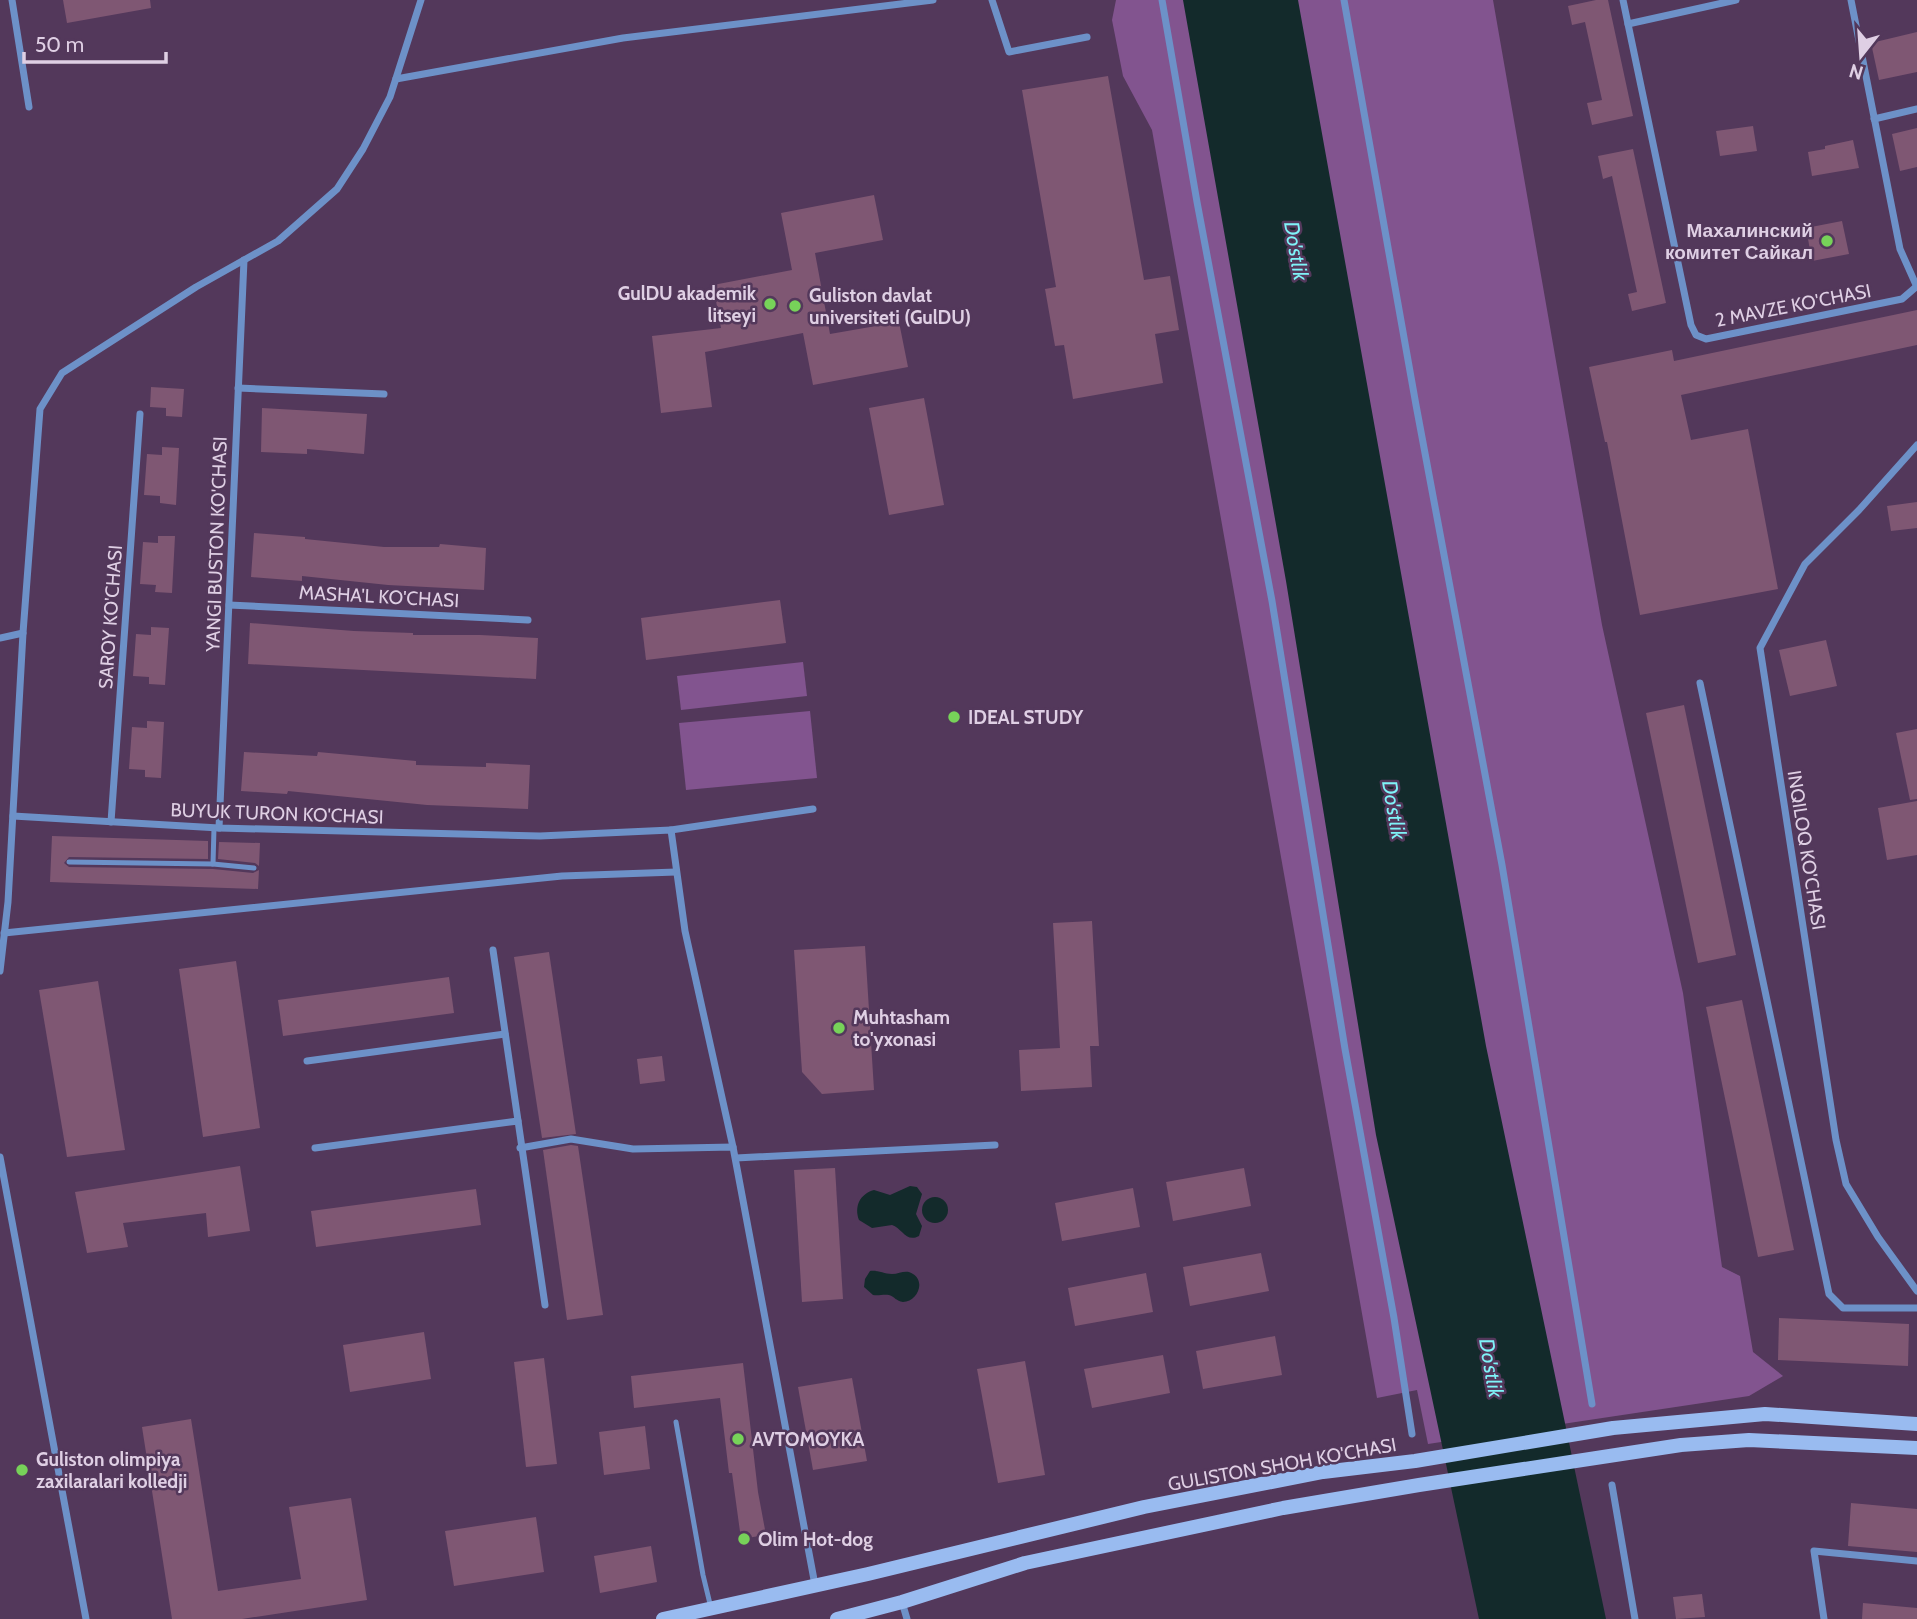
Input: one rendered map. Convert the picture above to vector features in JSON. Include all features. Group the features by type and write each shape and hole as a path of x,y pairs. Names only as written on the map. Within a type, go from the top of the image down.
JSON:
{"main road":[{"name":"GULISTON SHOH KO'CHASI","path":"663,1619 868,1574 1144,1507 1323,1472 1415,1461 1613,1428 1765,1414 1917,1424"},
{"path":"837,1619 902,1602 1025,1563 1283,1508 1419,1485 1681,1446 1749,1440 1917,1448"}],"street":[{"path":"12,0 29,107"},
{"path":"0,971 40,410 62,373 196,287 278,241 337,189 363,149 390,97 421,0"},
{"path":"396,79 623,38 933,0"},
{"path":"992,0 1009,52 1087,37"},
{"path":"1161,0 1272,601 1412,1434"},
{"path":"1344,0 1502,865 1592,1404"},
{"path":"1623,0 1628,24 1736,0"},
{"path":"1851,0 1900,249 1916,287"},
{"name":"2 MAVZE KO'CHASI","path":"1628,24 1691,325 1696,335 1706,339 1902,299 1916,287"},
{"path":"1874,119 1917,109"},
{"name":"YANGI BUSTON KO'CHASI","path":"216,828 244,260"},
{"path":"238,388 384,394"},
{"name":"SAROY KO'CHASI","path":"111,822 140,414"},
{"name":"INQILOQ KO'CHASI","path":"1917,445 1859,510 1805,564 1760,648 1836,1140 1846,1184 1878,1237 1917,1292"},
{"name":"MASHA'L KO'CHASI","path":"229,604 528,620"},
{"path":"0,638 23,633"},
{"path":"1700,683 1829,1294 1843,1308 1917,1308"},
{"name":"BUYUK TURON KO'CHASI","path":"13,816 216,828 540,836 671,830 813,809"},
{"path":"671,830 685,931 737,1158 815,1585"},
{"path":"4,933 562,876 676,872"},
{"path":"493,950 545,1305"},
{"path":"307,1060 505,1034"},
{"path":"315,1148 518,1121"},
{"path":"520,1148 571,1139 633,1149 733,1147"},
{"path":"737,1158 995,1145"},
{"path":"0,1157 86,1619"},
{"path":"1612,1485 1635,1619"},
{"path":"1824,1619 1814,1551 1917,1561"},
{"path":"902,1602 907,1619"}],"lane":[{"path":"213,864 216,828"},
{"path":"69,862 213,864 254,868"},
{"path":"676,1422 711,1608"}],"shaded area":[{"path":"1116,0 1493,0 1602,625 1683,993 1722,1267 1740,1276 1753,1352 1783,1376 1749,1396 1428,1444 1417,1390 1377,1398 1152,130 1123,76 1112,20"},
{"path":"803,662 807,696 681,710 677,676"},
{"path":"810,711 817,778 686,790 679,723"}],"water":[{"name":"Do'stlik","path":"1183,0 1298,0 1486,1046 1606,1619 1479,1619 1376,1135 1286,581"},
{"path":"910,1186 917,1187 922,1194 916,1214 922,1226 919,1236 911,1238 892,1225 872,1228 859,1220 858,1205 865,1194 874,1190 890,1195"},
{"path":"935,1197 944,1201 948,1210 944,1219 935,1223 926,1219 922,1210 926,1201"},
{"path":"870,1271 910,1273 919,1282 918,1291 912,1299 903,1302 889,1295 873,1295 864,1287"}],"building":[{"path":"63,0 150,0 151,8 67,23"},
{"path":"1608,0 1633,116 1592,125 1587,103 1602,100 1585,22 1572,25 1568,6"},
{"path":"1917,32 1917,72 1879,80 1871,43"},
{"path":"1108,76 1144,280 1170,276 1179,330 1155,334 1163,383 1073,399 1064,345 1055,346 1045,289 1056,287 1022,90"},
{"path":"1753,126 1757,151 1720,156 1716,131"},
{"path":"1917,128 1917,167 1900,171 1892,134"},
{"path":"1853,140 1859,168 1812,176 1808,152"},
{"path":"1633,149 1666,303 1632,311 1628,294 1637,292 1612,176 1603,179 1598,156"},
{"name":"GulDU akademik litseyi","path":"874,195 883,240 815,253 830,334 899,322 908,367 813,385 803,333 705,352 712,407 661,413 652,336 721,328 713,285 792,270 781,213"},
{"name":"Махалинский комитет Сайкал","path":"1842,221 1849,254 1812,261 1806,228"},
{"path":"1917,310 1917,345 1681,395 1691,440 1748,429 1778,589 1640,615 1607,442 1589,367 1672,350 1674,361"},
{"path":"151,387 184,389 182,417 166,416 166,408 150,407"},
{"path":"924,398 944,505 889,515 869,408"},
{"path":"262,408 367,414 364,454 307,449 307,454 261,452"},
{"path":"162,447 179,448 176,505 160,503 160,496 144,495 147,454 162,455"},
{"path":"1917,502 1917,528 1891,531 1887,506"},
{"path":"254,533 384,547 439,547 440,544 486,548 484,590 388,585 302,576 302,581 251,577"},
{"path":"158,536 175,536 172,593 155,592 156,585 140,584 143,542 158,543"},
{"path":"780,600 786,643 646,660 641,618"},
{"path":"250,623 413,635 538,638 536,679 248,664"},
{"path":"151,627 169,628 165,685 149,684 149,677 133,676 136,634 151,635"},
{"path":"1826,640 1837,686 1790,696 1779,650"},
{"path":"1684,705 1736,955 1698,963 1646,713"},
{"path":"147,721 164,722 161,778 145,777 145,770 129,769 132,727 147,728"},
{"path":"1917,729 1917,799 1910,800 1896,733"},
{"path":"244,752 317,756 318,752 416,761 416,765 530,765 528,809 427,805 288,791 287,794 241,791"},
{"path":"1917,801 1917,855 1887,860 1878,808"},
{"path":"52,836 208,841 208,859 69,857 64,863 69,867 213,869 253,873 259,870 258,889 50,882"},
{"path":"219,842 260,843 259,866 255,863 218,859"},
{"path":"1092,921 1099,1046 1090,1046 1092,1087 1021,1091 1019,1050 1060,1048 1053,923"},
{"path":"865,946 874,1090 822,1094 802,1072 794,950"},
{"path":"549,952 576,1134 542,1138 514,957"},
{"path":"236,961 260,1128 203,1137 179,969"},
{"path":"449,977 454,1013 283,1036 278,1000"},
{"path":"98,981 125,1150 67,1157 39,990"},
{"path":"1742,1000 1794,1250 1758,1257 1706,1007"},
{"path":"662,1056 665,1081 640,1084 637,1059"},
{"path":"578,1146 603,1315 567,1320 543,1150"},
{"path":"240,1166 250,1231 208,1237 206,1213 123,1223 128,1247 87,1253 75,1192"},
{"path":"835,1168 843,1299 802,1302 794,1170"},
{"path":"1244,1168 1251,1206 1173,1221 1166,1182"},
{"path":"1133,1188 1140,1227 1062,1241 1055,1203"},
{"path":"476,1189 481,1225 316,1247 311,1211"},
{"path":"1261,1253 1269,1291 1190,1306 1183,1267"},
{"path":"1146,1273 1153,1312 1075,1326 1068,1288"},
{"path":"1779,1318 1909,1324 1908,1366 1778,1360"},
{"path":"424,1332 431,1379 350,1392 343,1345"},
{"path":"1275,1336 1282,1375 1203,1389 1196,1351"},
{"path":"1163,1355 1170,1393 1092,1408 1084,1369"},
{"path":"544,1358 557,1464 526,1467 514,1362"},
{"path":"1025,1361 1045,1475 998,1483 977,1369"},
{"name":"AVTOMOYKA","path":"743,1363 758,1492 766,1535 741,1539 732,1473 729,1473 720,1398 634,1408 631,1376"},
{"path":"852,1378 867,1461 813,1470 798,1387"},
{"path":"191,1419 218,1591 301,1579 289,1507 351,1498 367,1600 242,1619 172,1619 142,1427"},
{"path":"645,1426 650,1469 604,1475 599,1432"},
{"path":"1851,1503 1917,1509 1917,1552 1848,1546"},
{"path":"536,1517 544,1572 454,1586 445,1531"},
{"path":"651,1546 657,1582 600,1593 594,1556"},
{"path":"1702,1594 1705,1617 1676,1619 1673,1597"},
{"path":"1863,1603 1917,1608 1917,1619 1862,1619"}],"place":[{"name":"Махалинский комитет Сайкал","path":"1827,241"},
{"name":"GulDU akademik litseyi","path":"770,304"},
{"name":"Guliston davlat universiteti (GulDU)","path":"795,306"},
{"name":"IDEAL STUDY","path":"954,717"},
{"name":"Muhtasham to'yxonasi","path":"839,1028"},
{"name":"AVTOMOYKA","path":"738,1439"},
{"name":"Guliston olimpiya zaxilaralari kolledji","path":"22,1470"},
{"name":"Olim Hot-dog","path":"744,1539"}]}
